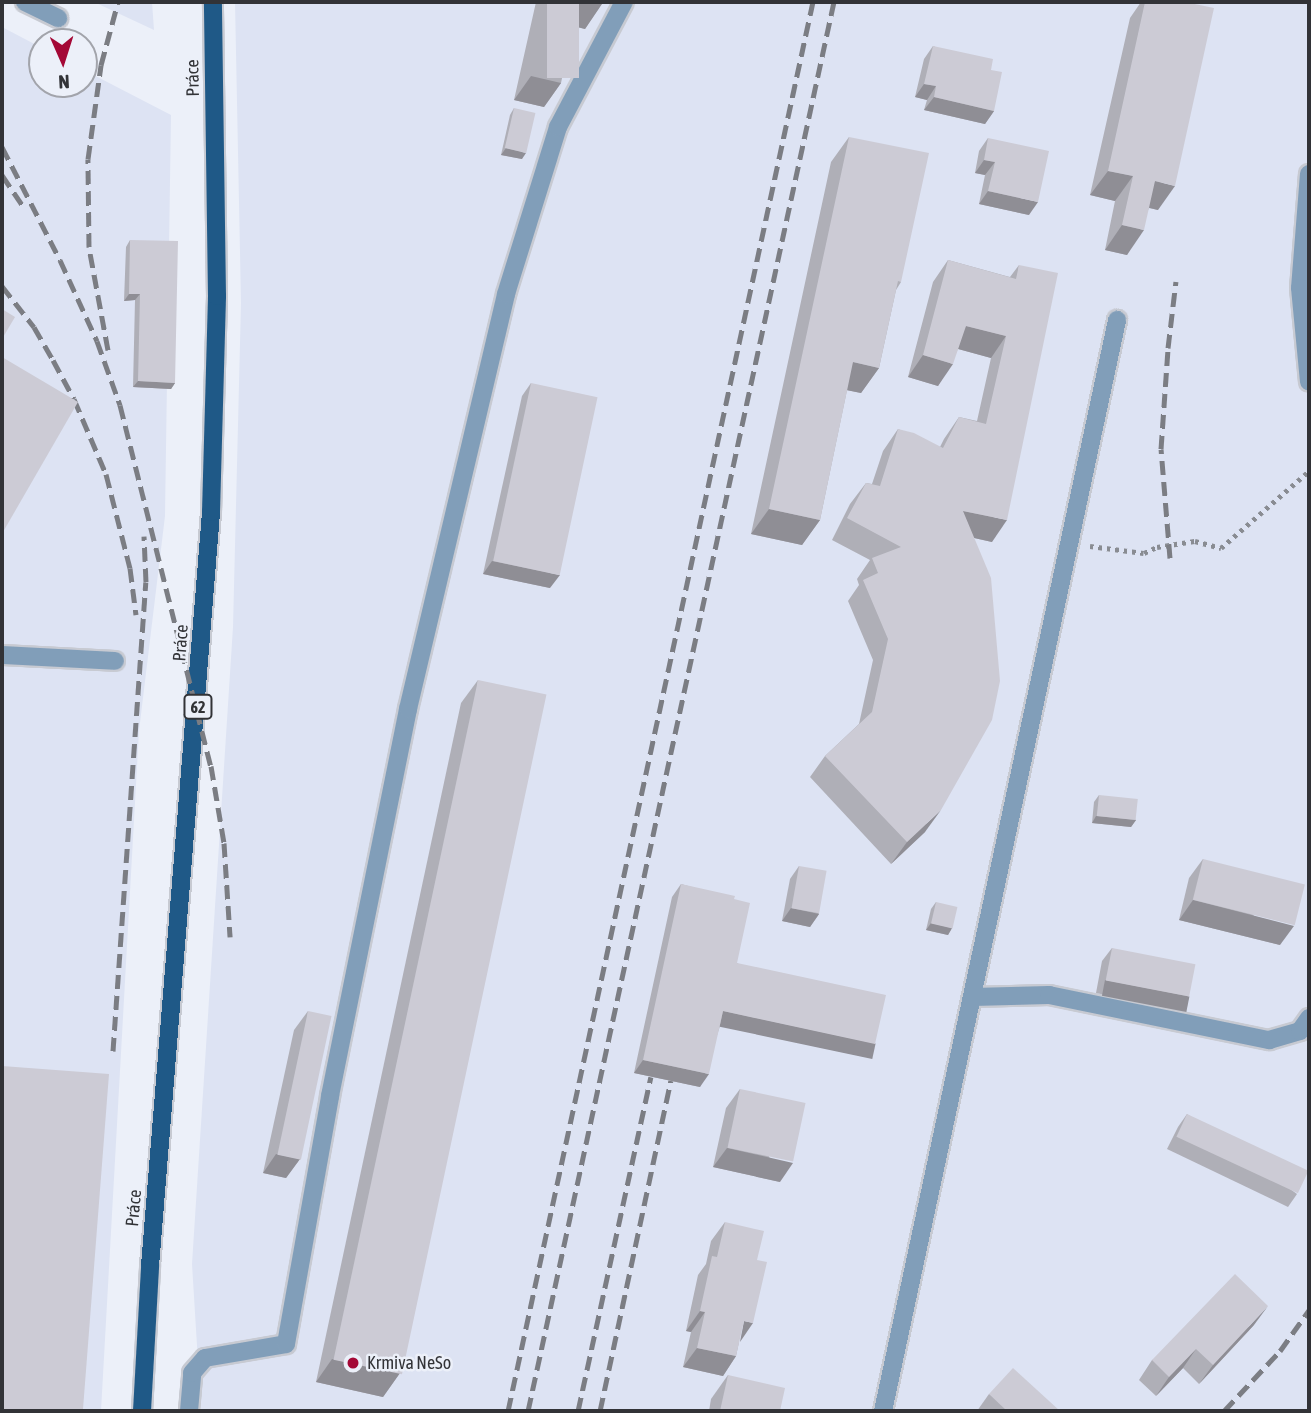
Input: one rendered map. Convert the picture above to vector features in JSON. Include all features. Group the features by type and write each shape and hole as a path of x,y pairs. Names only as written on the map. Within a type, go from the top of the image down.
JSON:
{"main road":[{"name":"Práce","path":"142,1411 152,1239 211,512 217,296 213,2"}],"street":[{"path":"25,2 58,18"},
{"path":"189,1411 192,1373 205,1358 286,1344 330,1096 408,709 506,294 558,127 624,2"},
{"path":"1309,174 1300,288 1309,382"},
{"path":"883,1411 1117,320"},
{"path":"2,655 115,661"},
{"path":"972,997 1049,995 1269,1040 1300,1031 1309,1018"}],"path":[{"path":"1069,543 1144,553 1157,547 1195,541 1221,548 1309,471"}],"shaded area":[{"path":"94,2 152,2 154,30"},
{"path":"235,2 1309,2 1309,1411 201,1411 192,1264 233,627 241,303"},
{"path":"2,27 28,41 28,98 98,98 98,77 171,115 165,516 139,731 101,1411 2,1411"}],"building":[{"path":"547,2 579,2 579,78 547,78"},
{"path":"1145,2 1185,2 1214,8 1175,186 1155,181 1144,230 1122,225 1133,176 1108,171"},
{"path":"933,46 993,59 991,70 1002,72 994,111 934,97 936,86 924,84"},
{"path":"514,108 535,113 526,153 505,148"},
{"path":"849,137 929,153 879,368 853,362 820,520 769,509"},
{"path":"988,138 1049,151 1038,202 988,191 995,162 984,160"},
{"path":"130,240 178,241 175,383 138,381 140,294 129,294"},
{"path":"948,260 1016,279 1019,265 1058,273 1007,520 963,511 991,578 1000,681 992,720 941,810 907,842 825,756 872,712 888,639 863,580 878,573 872,558 901,547 847,518 866,483 880,486 898,429 914,433 943,448 959,417 986,424 1006,336 966,326 953,364 923,355"},
{"path":"2,309 15,317 2,339"},
{"path":"2,357 78,402 3,532 2,532"},
{"path":"531,383 598,397 560,575 493,561"},
{"path":"478,680 546,695 402,1374 334,1360"},
{"path":"1099,795 1138,799 1136,820 1097,816"},
{"path":"1203,859 1305,884 1295,925 1193,900"},
{"path":"799,866 827,871 819,913 792,908"},
{"path":"681,884 735,896 734,899 750,903 737,963 886,995 875,1044 723,1011 709,1074 643,1060"},
{"path":"936,902 957,907 952,928 931,923"},
{"path":"1112,948 1195,964 1189,997 1106,980"},
{"path":"308,1011 331,1016 301,1160 277,1155"},
{"path":"2,1066 109,1074 83,1409 2,1411"},
{"path":"740,1089 806,1103 793,1162 728,1148"},
{"path":"1187,1114 1308,1171 1298,1193 1176,1137"},
{"path":"725,1222 764,1231 757,1260 767,1262 753,1323 744,1321 736,1356 697,1348 705,1312 700,1311 712,1256 717,1257"},
{"path":"1235,1274 1268,1306 1213,1365 1196,1349 1169,1377 1152,1360"},
{"path":"1013,1368 1060,1411 1007,1411 989,1394"},
{"path":"728,1375 785,1388 780,1411 720,1411"}],"railway":[{"path":"108,350 89,247 88,159 101,65 118,2"},
{"path":"508,1411 813,2"},
{"path":"528,1411 834,2"},
{"path":"2,147 60,260 97,341 120,405 211,766 224,843 230,937"},
{"path":"2,175 24,208"},
{"path":"1170,558 1161,449 1176,281"},
{"path":"2,286 34,327 53,360 74,399 106,474 130,568 136,615"},
{"path":"113,1051 146,582 144,536"},
{"path":"578,1411 651,1077"},
{"path":"600,1411 671,1081"},
{"path":"1224,1411 1280,1351 1309,1310"}],"place":[{"name":"Krmiva NeSo","path":"353,1363"}]}
